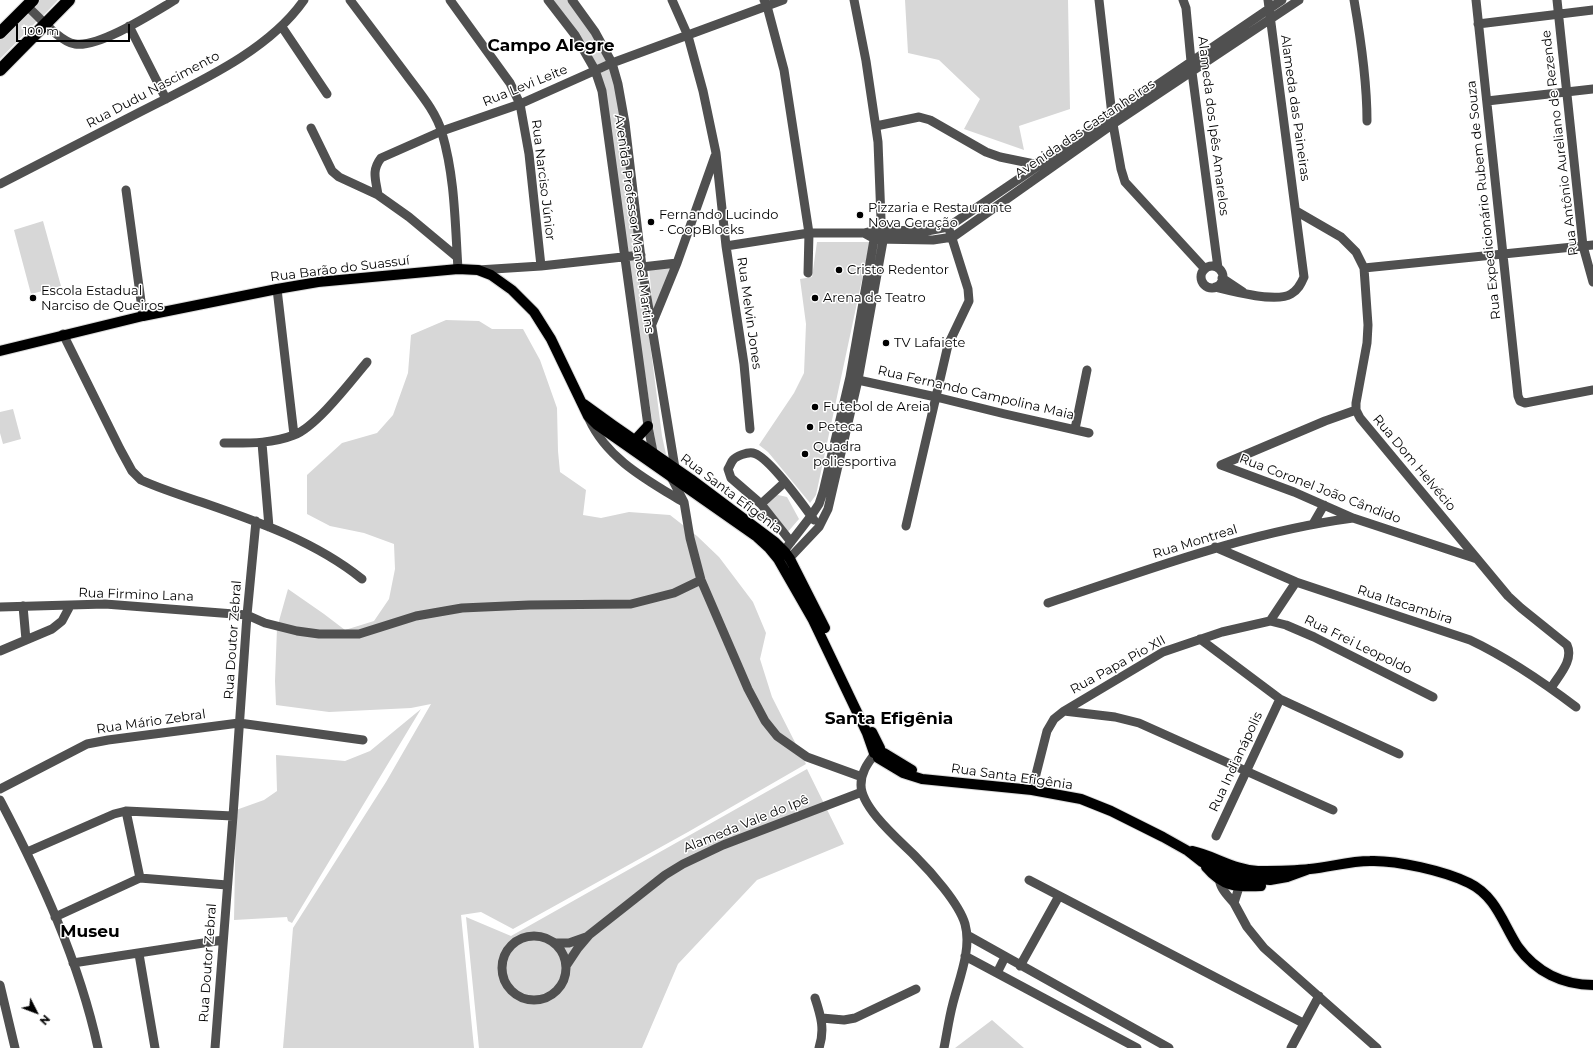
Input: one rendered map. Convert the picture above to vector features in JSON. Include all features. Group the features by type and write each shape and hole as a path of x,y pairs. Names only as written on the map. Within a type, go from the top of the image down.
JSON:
{"highway":[{"path":"0,70 69,0"},
{"path":"0,32 30,3"}],"main road":[{"name":"Rua Barão do Suassuí","path":"0,351 63,334 143,316 318,282 458,269 478,270"},
{"name":"Rua Santa Efigênia","path":"478,270 491,275 512,290 534,312 551,338 588,416 615,439 656,466 673,473 766,534 784,559 818,613 877,755 911,770 942,780 1032,790 1081,799 1096,804 1188,850 1200,853 1223,872"},
{"name":"Rua Santa Efigênia","path":"581,401 654,454 673,473"},
{"path":"635,440 648,426"},
{"name":"Rua Santa Efigênia","path":"1188,850 1202,862 1223,872 1241,878 1262,880 1287,878 1309,869"},
{"name":"Rua Santa Efigênia","path":"1241,878 1257,871 1309,869 1368,861 1379,861 1418,867 1464,880 1480,889 1491,900 1518,947 1530,961 1556,979 1568,982 1593,984"},
{"path":"1223,872 1233,886 1241,878"}],"street":[{"path":"30,3 46,23 62,38 74,44 93,43 129,26 175,0"},
{"name":"Rua Dudu Nascimento","path":"0,184 228,65 258,46 282,27 304,0"},
{"path":"350,0 415,87 432,113 442,132 451,171 456,214 458,269"},
{"name":"Rua Narciso Júnior","path":"450,0 510,83 520,104 530,154 541,266"},
{"name":"Avenida Professor Manoel Martins","path":"548,0 575,35 595,70 602,92 607,116 648,426 656,466"},
{"name":"Avenida Professor Manoel Martins","path":"572,0 595,32 612,63 618,84 625,123 642,267 652,324 673,473 684,502 690,538 701,580 748,689 765,721 772,730 777,736 807,757 862,777"},
{"name":"Rua Melvin Jones","path":"672,0 688,36 703,91 716,153 726,246 744,364 750,428"},
{"name":"Rua Levi Leite","path":"378,195 374,171 376,164 381,158 442,132 520,104 612,63 688,36 765,3 783,0"},
{"path":"784,559 820,527 825,519 832,495 858,380 880,235 878,142 866,61 854,0"},
{"path":"1099,0 1113,120 1121,169 1125,182 1204,270"},
{"name":"Alameda dos Ipês Amarelos","path":"1183,0 1186,8 1192,72 1217,255 1216,268"},
{"name":"Avenida das Castanheiras","path":"880,235 933,240 952,237 1192,62 1282,0"},
{"name":"Avenida das Castanheiras","path":"880,235 927,231 948,227 1039,165 1192,72 1269,9 1299,0"},
{"path":"1354,0 1359,26 1366,85 1367,121"},
{"name":"Rua Expedicionário Rubem de Souza","path":"1476,0 1518,396 1520,401 1525,403 1593,390"},
{"name":"Rua Antônio Aureliano de Rezende","path":"1557,0 1583,246 1593,282"},
{"path":"765,3 784,70 809,233 808,273"},
{"name":"Alameda das Paineiras","path":"1215,287 1247,295 1284,297 1291,294 1300,286 1304,277 1269,9"},
{"path":"1478,24 1593,10"},
{"path":"129,26 166,98"},
{"path":"282,27 327,94"},
{"path":"1487,101 1593,89"},
{"path":"876,126 919,117 930,120 986,152 1000,157 1039,165"},
{"path":"311,128 332,171 339,177 378,195 421,226 457,257"},
{"path":"652,324 677,263 716,153"},
{"path":"126,190 143,316"},
{"name":"Rua Dom Helvécio","path":"1296,211 1340,237 1356,252 1364,268 1368,325 1367,343 1356,410 1368,430 1396,460 1508,596 1567,645 1570,651 1569,659 1551,688"},
{"path":"906,526 948,345 969,301 968,289 948,227"},
{"path":"726,246 809,233 864,233 880,235"},
{"path":"784,559 791,542 819,504 823,492 850,377 880,235"},
{"path":"1364,268 1593,245"},
{"name":"Rua Barão do Suassuí","path":"478,270 541,266 626,258 641,255"},
{"path":"642,267 677,263"},
{"path":"1204,270 1216,268 1222,278 1247,295"},
{"path":"1204,270 1201,277 1203,283 1208,287 1215,287 1220,284 1222,278"},
{"path":"277,289 294,435"},
{"path":"63,334 116,442 132,471 141,480 256,521 325,554 362,579"},
{"path":"224,443 262,443 294,435 305,429 322,414 368,362"},
{"path":"1075,429 1087,370"},
{"name":"Rua Fernando Campolina Maia","path":"858,380 1089,433"},
{"name":"Rua Coronel João Cândido","path":"1356,410 1325,421 1221,465 1294,492 1353,518 1478,559"},
{"path":"588,416 602,443 616,456 641,475 684,502"},
{"path":"262,443 269,527"},
{"path":"791,542 761,504 731,478 728,469 733,460 743,455 752,453 761,456 785,482 820,527"},
{"path":"761,504 785,482"},
{"path":"1313,524 1324,505"},
{"name":"Rua Montreal","path":"1048,603 1215,547 1313,524 1353,518"},
{"name":"Rua Doutor Zebral","path":"214,1048 233,816 247,615 256,521"},
{"name":"Rua Itacambira","path":"1215,547 1296,582 1470,640 1497,653 1551,688 1576,707"},
{"name":"Rua Firmino Lana","path":"0,606 70,606 105,604 247,615 265,623 297,631 319,634 359,634 416,616 462,608 530,605 630,604 674,593 701,580"},
{"path":"1270,621 1296,582"},
{"path":"23,606 26,640"},
{"path":"0,651 52,628 62,621 70,606"},
{"name":"Rua Papa Pio XII","path":"1032,790 1047,731 1054,719 1064,710 1163,652 1200,639 1270,621"},
{"name":"Rua Frei Leopoldo","path":"1270,621 1286,625 1314,637 1433,697"},
{"path":"1200,639 1280,699 1399,754"},
{"name":"Rua Indianápolis","path":"1216,836 1280,699"},
{"path":"1064,710 1115,716 1139,723 1333,810"},
{"name":"Rua Mário Zebral","path":"0,789 87,744 108,740 239,723 363,740"},
{"path":"877,755 865,766 862,777 862,792 869,806 884,825 926,867 956,905 965,922 967,935 965,956 944,1048"},
{"name":"Alameda Vale do Ipê","path":"566,966 589,935 665,875 683,864 723,845 862,792"},
{"path":"0,800 27,852 74,962 90,1014 98,1048"},
{"path":"27,852 114,814 126,811 233,816"},
{"path":"126,811 140,878"},
{"path":"1223,872 1223,890 1234,903 1247,927 1255,938 1268,952 1377,1048"},
{"path":"55,917 140,878 227,885"},
{"path":"1234,903 1241,878"},
{"path":"1029,880 1303,1024"},
{"path":"1020,966 1059,896"},
{"path":"532,935 545,937 556,943 563,953 566,966 565,978 558,989 548,997 536,1000 523,998 512,992 504,982 501,969 503,957 510,946 520,938 532,935"},
{"name":"Alameda Vale do Ipê","path":"556,943 569,943 589,935"},
{"path":"967,935 1169,1048"},
{"path":"74,962 139,954 223,940"},
{"path":"139,954 155,1048"},
{"path":"965,956 1138,1048"},
{"path":"997,973 1005,957"},
{"path":"0,985 15,1048"},
{"path":"822,1018 844,1020 855,1018 916,989"},
{"path":"1291,1048 1319,996"},
{"path":"815,998 822,1018 823,1033 819,1048"}],"shaded area":[{"path":"38,0 58,0 41,18 31,8"},
{"path":"553,0 569,0 590,30 607,63 595,67"},
{"path":"905,0 1068,0 1070,109 1019,126 1024,150 964,129 980,99 939,60 908,53"},
{"path":"27,11 37,21 0,59 0,39"},
{"path":"610,69 620,105 641,254 629,255 597,74"},
{"path":"43,221 61,286 31,294 14,230"},
{"path":"817,242 870,242 816,495 810,503 768,452 759,445 794,393 804,373 806,324 800,279 812,277"},
{"path":"639,258 662,436 667,459 657,452 627,259"},
{"path":"649,267 671,268 653,312"},
{"path":"446,320 479,321 492,329 523,329 540,360 557,408 560,472 586,490 583,515 601,518 629,512 670,515 697,536 719,557 753,602 766,633 760,659 772,697 806,764 688,832 513,929 481,912 461,915 474,1048 283,1048 293,928 386,782 431,704 411,708 329,712 276,705 275,681 277,628 288,589 345,630 374,621 389,599 395,569 394,544 364,533 330,526 307,514 307,475 342,443 377,433 393,415 408,373 411,335"},
{"path":"13,409 21,439 3,444 0,433 0,412"},
{"path":"778,495 787,497 799,519 786,534 767,505 773,496"},
{"path":"421,709 292,923 288,921 287,917 234,920 236,810 264,800 277,791 276,755 345,761 370,751"},
{"path":"807,769 844,844 757,880 678,964 642,1048 479,1048 466,917 511,936"},
{"path":"992,1020 1024,1048 955,1048"}],"place":[{"name":"Pizzaria e Restaurante Nova Geração","path":"860,215"},
{"name":"Fernando Lucindo - CoopBlocks","path":"651,222"},
{"name":"Cristo Redentor","path":"839,270"},
{"name":"Escola Estadual Narciso de Queiros","path":"33,298"},
{"name":"Arena de Teatro","path":"815,298"},
{"name":"TV Lafaiete","path":"886,343"},
{"name":"Futebol de Areia","path":"815,407"},
{"name":"Peteca","path":"810,427"},
{"name":"Quadra poliesportiva","path":"805,454"}],"district":[{"name":"Campo Alegre","path":"551,46"},
{"name":"Santa Efigênia","path":"889,719"},
{"name":"Museu","path":"90,932"}]}
